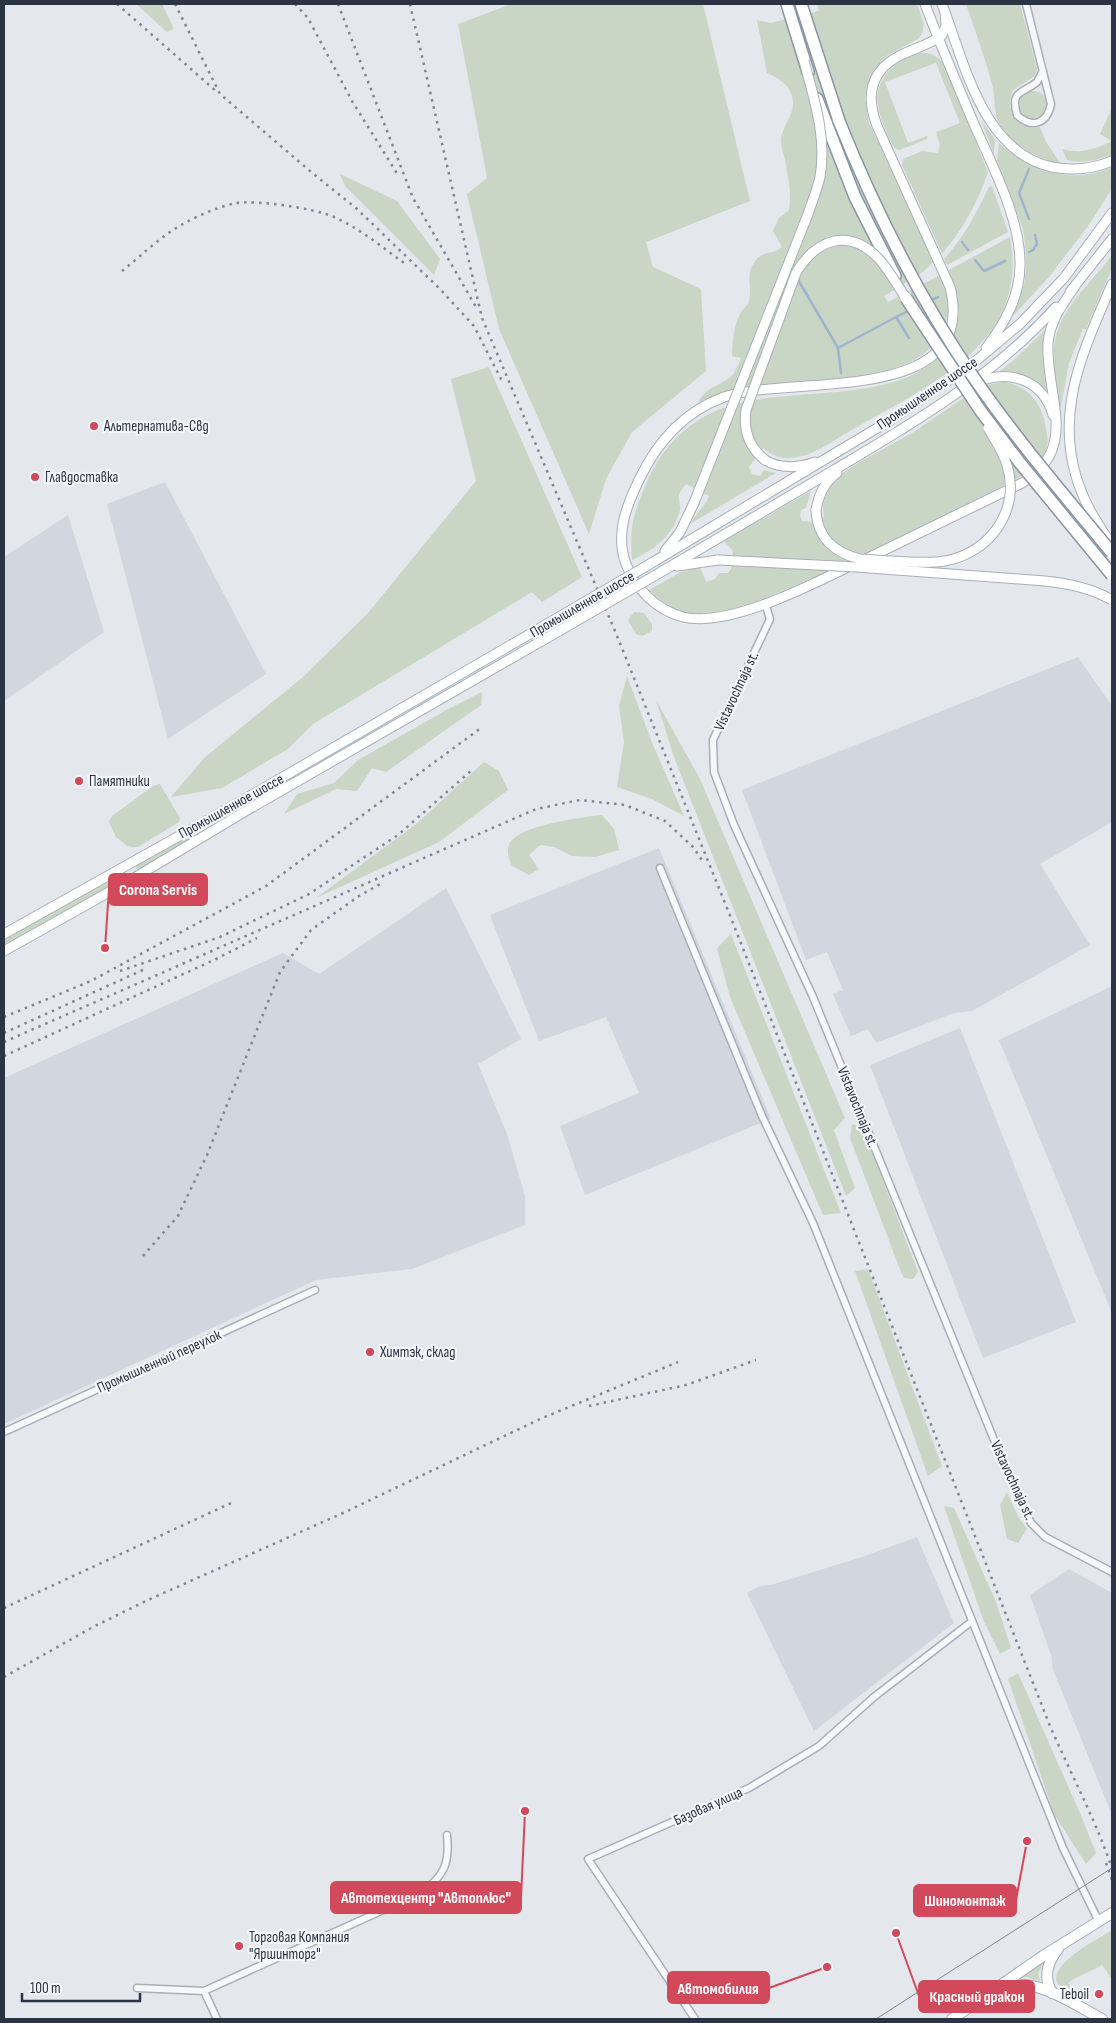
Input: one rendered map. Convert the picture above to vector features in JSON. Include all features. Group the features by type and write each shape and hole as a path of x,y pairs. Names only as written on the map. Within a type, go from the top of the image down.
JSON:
{"highway":[{"path":"788,4 804,61 827,127 855,197 906,298 961,388 1112,575"},
{"path":"802,4 827,88 853,156 873,202 924,300 956,352 990,401 1112,553"}],"main road":[{"path":"925,4 1012,215 1020,252 1018,281 1011,309 995,336 971,365"},
{"path":"944,8 946,30 938,38 892,59 878,73 871,89 872,108 877,126 950,287 954,311 952,330 948,339 926,360 895,374 870,380 778,388 737,394 701,408 680,422 658,446 642,474 625,514 622,539 626,562 636,583 654,603 676,615 703,620 728,616 818,582 1033,477 1048,462 1052,453 1055,395 1048,355 1048,342 1054,316 1074,288"},
{"path":"944,8 990,122 1000,136 1019,153 1033,161 1062,169 1091,168 1112,161"},
{"path":"920,46 925,42 928,34 930,18"},
{"path":"938,38 950,39 960,51"},
{"path":"920,46 934,47 946,58"},
{"path":"655,561 670,546 680,532 694,503 808,214 819,178 822,161 821,133 804,61"},
{"name":"Промышленное шоссе","path":"4,934 246,798 554,620 889,421 971,365 1020,324 1064,278 1112,213"},
{"name":"Промышленное шоссе","path":"4,951 134,878 856,457 961,388 1022,340 1074,288 1112,239"},
{"path":"827,458 810,464 790,466 772,464 753,448 745,430 746,410 796,273 809,254 823,244 831,241 848,241 859,244 880,260 906,298"},
{"path":"1112,284 1098,315 1076,376 1068,420 1074,471 1084,500 1112,546"},
{"path":"856,457 826,484 820,492 816,510 819,526 827,542 841,552 860,559 942,561 967,554 987,541 999,527 1007,510 1011,486 1008,465 998,445 961,388 995,377 1005,376 1024,380 1045,397 1055,424"},
{"path":"661,572 693,562 718,560 856,567 1077,585 1101,593 1112,600"},
{"path":"126,864 134,878"},
{"path":"952,2019 1112,1913"},
{"path":"1052,1993 1046,1980 1046,1972 1050,1962 1061,1946"},
{"path":"990,1994 1004,1987 1019,1984 1041,1988 1102,2019"}],"street":[{"path":"1026,4 1043,71 1050,104 1049,112 1045,118 1038,123 1030,124 1017,115 1014,106 1021,90 1038,81 1043,71"},
{"name":"Vistavochnaja st.","path":"765,603 770,619 713,740 714,772 734,824 813,997 1008,1474 1031,1523 1045,1537 1112,1572"},
{"path":"660,868 762,1116 813,1223 1063,1848 1099,1922"},
{"name":"Промышленный переулок","path":"4,1432 315,1290"},
{"name":"Базовая улица","path":"695,2019 588,1859 749,1788 819,1746 874,1697 972,1622"},
{"path":"137,1988 204,1991 421,1892 436,1882 444,1869 448,1851 447,1835"},
{"path":"204,1991 217,2019"}],"shaded area":[{"path":"165,482 266,674 168,739 107,504"},
{"path":"68,515 104,632 4,701 4,557"},
{"path":"1078,657 1112,706 1112,822 1040,864 1090,945 972,1011 954,1013 876,1043 868,1029 851,1036 833,994 843,990 827,952 806,960 742,790"},
{"path":"659,848 771,1119 585,1195 560,1126 639,1093 606,1017 539,1041 490,915"},
{"path":"446,888 521,1039 478,1064 507,1134 525,1196 525,1225 412,1269 316,1280 4,1424 4,1078 283,953 319,974"},
{"path":"1112,986 1112,1313 999,1040"},
{"path":"960,1028 1076,1322 983,1358 870,1065"},
{"path":"917,1537 954,1623 814,1731 747,1593 760,1586 771,1585 862,1557"},
{"path":"1069,1569 1112,1593 1112,1815 1052,1667 1052,1658 1030,1595"}],"green space":[{"path":"136,4 162,4 174,29 167,32"},
{"path":"511,4 703,4 750,201 646,242 653,267 701,289 706,371 632,432 606,479 589,534 499,329 467,194 487,178 458,24"},
{"path":"817,4 917,4 924,24 922,34 918,39 888,55 874,70 868,81 865,98 869,123 934,261 923,272 884,296 888,302 940,275 948,302 946,323 930,348 912,361 890,370 865,376 750,388 723,393 698,403 701,397 730,377 736,369 741,358 732,356 732,346 738,318 749,301 750,270 759,257 782,247 773,231 779,218 789,210 789,185 781,140 793,108 792,96 779,79 767,73 757,20 771,23 819,11"},
{"path":"966,4 1020,4 1037,69 1035,76 1013,90 1010,105 1019,123 1032,128 1040,127 1046,142 1061,164 1052,162 1024,149 1001,128 996,115 993,88"},
{"path":"918,53 927,53 934,56 946,67 988,172 980,194 969,215 957,235 942,254 902,165 903,159 922,151 938,153 940,145 936,132 960,123 936,63 885,82 908,143 927,136 927,139 900,150 896,149 890,140 879,111 878,99 882,80 896,65"},
{"path":"1033,91 1043,95 1047,105 1043,115 1033,119 1023,115 1019,105 1023,95"},
{"path":"1112,108 1112,141 1100,134"},
{"path":"981,120 995,139 994,154"},
{"path":"1112,141 1112,155 1090,161 1067,160 1062,149 1087,150"},
{"path":"999,143 1024,161 1052,173 1082,175 1097,173 1112,167 1112,189 1088,226 1049,277 1013,316 1024,285 1026,253 1023,229 997,161"},
{"path":"340,174 397,201 440,259 434,275 345,186"},
{"path":"992,186 1008,232 947,265 944,259 964,234 989,187"},
{"path":"1010,237 1013,260 1011,284 1005,307 993,328 965,359 930,385 812,452 798,457 783,458 771,454 763,448 749,467 752,474 760,476 764,470 776,473 690,524 709,496 686,484 679,495 680,508 673,527 662,541 632,560 632,528 643,491 661,456 678,436 710,413 723,408 749,401 778,397 870,388 898,381 923,369 943,352 955,332 958,302 949,270"},
{"path":"1112,255 1112,268 1069,363 1060,411 1054,365 1056,335 1068,310"},
{"path":"1045,330 1044,365 1052,401 1042,388 1030,379 1016,373 1000,371"},
{"path":"489,367 582,577 542,602 532,592 313,724 288,749 222,788 171,797 204,758 303,677 368,613 476,481 451,379"},
{"path":"1002,382 1019,387 1033,397 1042,411 1047,432 1046,452 1042,459 1018,478 836,568 743,608 718,615 692,615 669,606 649,590 681,572 700,567 706,582 715,579 719,573 728,573 731,569 733,551 724,541 811,491 806,508 801,510 800,516 802,521 811,522 824,517 823,507 820,502 832,480 912,433 974,391 983,386"},
{"path":"634,612 644,613 652,624 652,631 642,636 636,634 628,620"},
{"path":"627,676 651,740 684,816 652,799 617,787 624,742 619,706"},
{"path":"482,692 481,705 386,772 372,768 357,791 336,789 284,814 297,794 334,783 358,760"},
{"path":"656,700 700,779 845,1118 834,1130 855,1188 846,1196 674,757"},
{"path":"484,762 499,771 508,790 439,842 316,898 415,825"},
{"path":"160,784 180,818 179,822 138,847 127,846 116,837 109,822 112,816 153,786"},
{"path":"602,815 614,829 619,850 595,857 572,856 554,847 540,845 529,855 539,869 529,875 512,866 508,856 508,846 519,835 541,826"},
{"path":"193,835 138,870 135,865"},
{"path":"109,880 112,886 4,946 4,940"},
{"path":"731,934 841,1213 823,1215 730,997 717,948"},
{"path":"852,1124 859,1126 872,1152 918,1272 913,1279 904,1278 901,1272 850,1138"},
{"path":"868,1269 942,1466 928,1476 855,1271"},
{"path":"1007,1492 1019,1518 1027,1529 1018,1543 1007,1539 1000,1505"},
{"path":"944,1506 954,1508 996,1602 1011,1648 1000,1654 984,1622"},
{"path":"1018,1673 1096,1853 1086,1864 1054,1814 1008,1679"},
{"path":"1112,1930 1112,1979 1102,1965 1068,1983 1071,1987 1066,1992 1058,1984 1057,1976 1060,1968 1076,1953"},
{"path":"1045,1959 1038,1974 1040,1981 1027,1977 1015,1979"}],"waterway":[{"path":"1029,169 1019,193 1029,219"},
{"path":"1029,252 1037,244 1035,235"},
{"path":"962,242 968,250"},
{"path":"975,260 984,271 1005,261"},
{"path":"797,278 838,348 841,373"},
{"path":"929,301 938,297"},
{"path":"896,317 910,310"},
{"path":"838,348 896,317 909,338"}],"tram line":[{"path":"876,2019 1112,1868"}],"railway":[{"path":"117,4 216,91"},
{"path":"175,4 220,94 357,209 440,289 474,326 503,383"},
{"path":"295,4 308,18 352,101 398,175"},
{"path":"338,4 413,198 476,307"},
{"path":"410,4 482,318 615,631 729,913 1050,1726 1112,1868"},
{"path":"122,271 159,240 183,224 216,209 245,202 300,208 334,217 361,232 404,263"},
{"path":"4,1017 91,981 266,886 481,728"},
{"path":"120,971 220,937 309,894 398,835 472,770"},
{"path":"4,1042 536,809 580,800 625,805 665,821 693,847 704,863"},
{"path":"143,1256 178,1216 207,1155 280,972 311,930 359,896 382,883"},
{"path":"4,1056 214,960 257,938"},
{"path":"4,1033 145,969"},
{"path":"589,1406 686,1385 756,1360"},
{"path":"4,1677 93,1627 148,1600 343,1513 540,1419 678,1362"},
{"path":"4,1608 231,1503"},
{"path":"1106,1863 1112,1880"}],"place":[{"name":"Альтернатива-Свд","path":"94,426"},
{"name":"Главдоставка","path":"35,477"},
{"name":"Памятники","path":"79,781"},
{"name":"Corona Servis","path":"105,948"},
{"name":"Химтэк, склад","path":"370,1352"},
{"name":"Автотехцентр \"Автоплюс\"","path":"525,1811"},
{"name":"Шиномонтаж","path":"1027,1841"},
{"name":"Красный дракон","path":"896,1933"},
{"name":"Торговая Компания \"Яршинторг\"","path":"239,1946"},
{"name":"Автомобилия","path":"827,1967"},
{"name":"Teboil","path":"1099,1994"}]}
